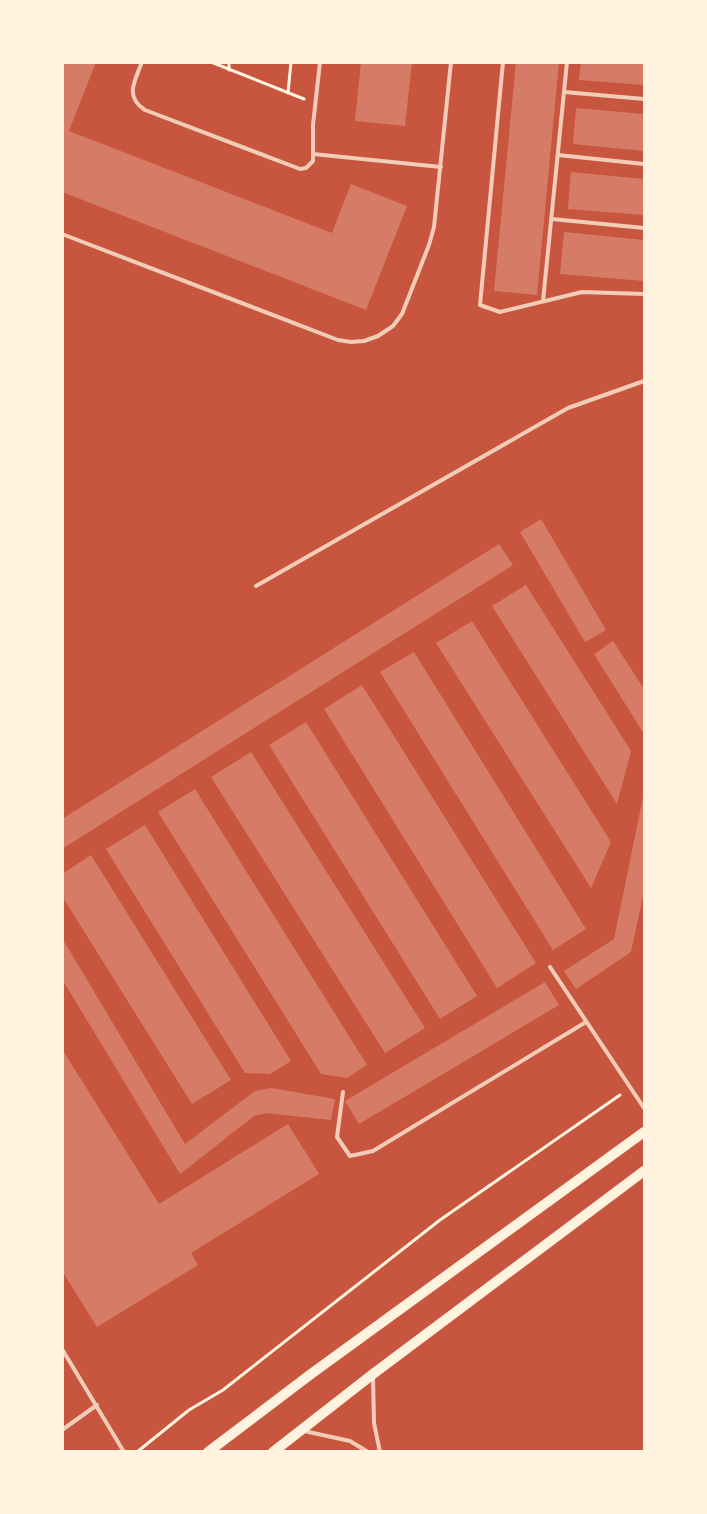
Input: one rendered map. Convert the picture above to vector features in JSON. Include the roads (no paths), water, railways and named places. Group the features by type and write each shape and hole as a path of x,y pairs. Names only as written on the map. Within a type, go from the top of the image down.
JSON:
{"main road":[{"path":"208,1452 311,1374 644,1132"},
{"path":"273,1452 373,1374 644,1171"}],"lane":[{"path":"142,62 132,87 132,94 137,105 145,110 296,169 302,169 313,161 313,132 320,62"},
{"path":"62,234 338,340 351,342 378,336 393,326 402,314 433,232 451,62"},
{"path":"503,62 480,305 500,312 582,292 644,294"},
{"path":"543,301 567,62"},
{"path":"564,92 644,99"},
{"path":"313,154 440,166"},
{"path":"558,156 644,164"},
{"path":"552,219 644,228"},
{"path":"256,586 568,408 644,381"},
{"path":"550,967 644,1108"},
{"path":"343,1092 337,1137 350,1156 373,1150 586,1022"},
{"path":"62,1349 124,1452"},
{"path":"373,1374 374,1423 380,1452"},
{"path":"62,1430 96,1405"},
{"path":"301,1431 350,1441 368,1452"}]}
